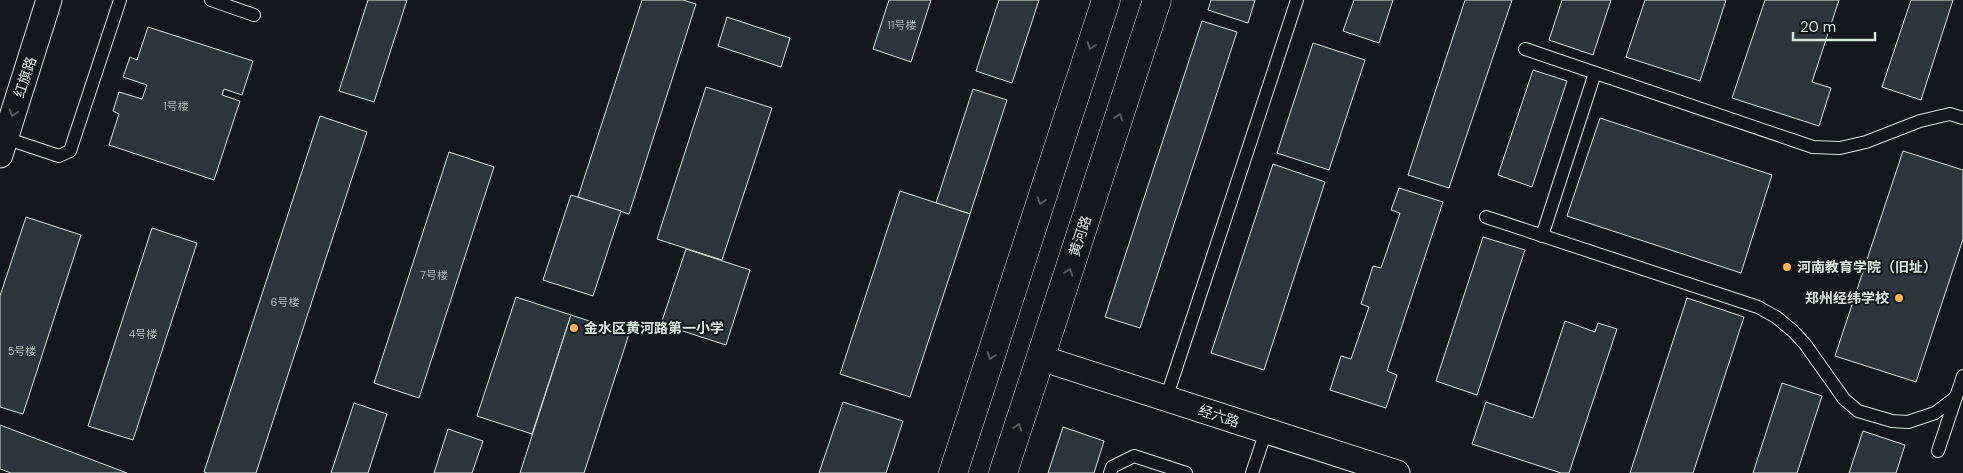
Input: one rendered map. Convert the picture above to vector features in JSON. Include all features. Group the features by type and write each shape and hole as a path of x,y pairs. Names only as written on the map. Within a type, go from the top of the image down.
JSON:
{"main road":[{"path":"953,473 1106,0"},
{"name":"黄河路","path":"1003,473 1157,0"}],"street":[{"name":"红旗路","path":"3,147 49,0"},
{"name":"经六路","path":"1041,358 1398,473"}],"lane":[{"path":"3,147 59,156 70,150 120,0"},
{"path":"211,0 254,15"},
{"path":"1166,399 1298,0"},
{"path":"1525,49 1813,146 1840,148 1866,142 1920,121 1950,114 1963,118"},
{"path":"1542,236 1595,73"},
{"path":"1486,217 1758,307 1776,317 1799,337 1844,399 1858,411 1892,421 1908,422 1935,413 1956,397"},
{"path":"1938,451 1963,376"},
{"path":"1252,473 1266,431"},
{"path":"1110,473 1112,467 1134,456 1186,473"}],"building":[{"path":"368,0 407,0 374,102 339,91"},
{"path":"642,0 683,0 696,4 629,214 578,197"},
{"path":"889,0 931,0 911,62 873,49"},
{"path":"999,0 1039,0 1012,83 976,71"},
{"path":"1211,0 1255,0 1248,23 1208,10"},
{"path":"1354,0 1393,0 1379,43 1343,31"},
{"path":"1465,0 1512,0 1449,188 1408,175"},
{"path":"1562,0 1611,0 1593,55 1549,40"},
{"path":"1645,0 1726,0 1700,81 1626,57"},
{"path":"1765,0 1839,0 1812,82 1831,88 1819,126 1732,98"},
{"path":"1911,0 1953,0 1921,100 1882,87"},
{"path":"727,17 790,38 781,67 718,46"},
{"path":"1202,21 1237,32 1140,328 1105,317"},
{"path":"148,27 253,61 242,95 224,89 222,95 240,101 214,180 109,145 119,114 113,111 119,92 142,99 147,85 123,77 130,57 137,60"},
{"path":"1313,43 1365,60 1329,170 1277,153"},
{"path":"1533,70 1567,81 1532,187 1498,175"},
{"path":"706,87 772,108 722,260 657,239"},
{"path":"973,89 1007,100 970,214 936,203"},
{"path":"320,116 367,132 256,473 207,473 204,472"},
{"path":"1600,118 1772,175 1741,273 1567,216"},
{"name":"郑州经纬学校","path":"1903,151 1963,170 1963,239 1916,382 1835,356"},
{"path":"449,152 494,167 419,398 374,383"},
{"path":"1273,164 1325,182 1264,370 1211,353"},
{"path":"1399,188 1443,202 1387,371 1397,375 1386,408 1330,390 1341,356 1351,359 1369,307 1361,304 1373,266 1381,268 1400,213 1391,210"},
{"path":"900,191 970,214 910,397 840,374"},
{"path":"571,195 621,211 593,296 543,280"},
{"path":"26,217 81,235 23,414 0,407 0,296"},
{"path":"152,228 197,243 133,440 88,426"},
{"path":"1483,237 1525,250 1477,395 1436,381"},
{"path":"686,249 750,270 726,345 661,324"},
{"path":"516,297 571,315 532,434 477,416"},
{"path":"1687,298 1744,317 1693,473 1630,473"},
{"path":"571,315 629,334 584,473 520,473"},
{"path":"1565,321 1595,332 1598,323 1617,329 1569,473 1561,473 1472,444 1486,402 1533,418"},
{"path":"1782,383 1822,396 1797,473 1753,473"},
{"path":"843,402 903,421 886,473 819,473"},
{"path":"354,403 387,414 368,473 331,473"},
{"path":"0,425 127,473 11,473 0,469"},
{"path":"1063,427 1104,441 1094,473 1048,473"},
{"path":"448,429 483,441 472,473 434,473"},
{"path":"1863,431 1905,445 1896,473 1849,473"}],"place":[{"name":"河南教育学院（旧址）","path":"1787,267"},
{"name":"郑州经纬学校","path":"1899,298"},
{"name":"金水区黄河路第一小学","path":"574,328"}]}
